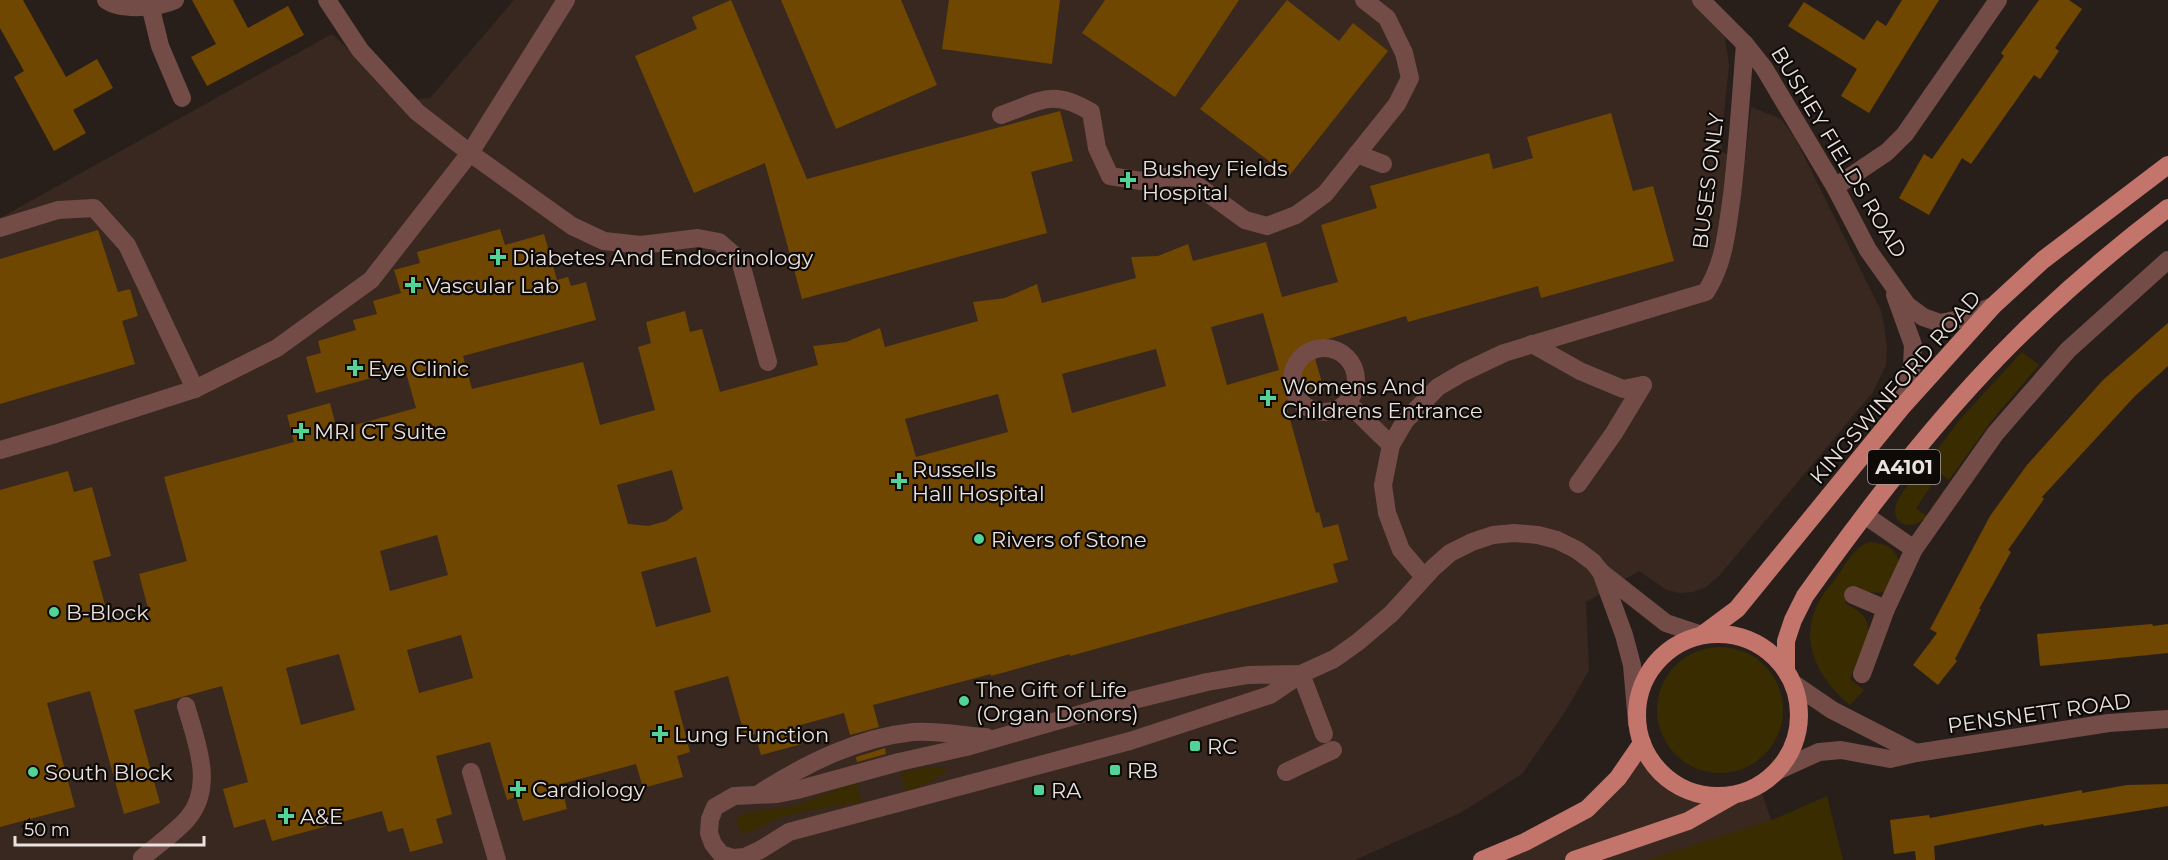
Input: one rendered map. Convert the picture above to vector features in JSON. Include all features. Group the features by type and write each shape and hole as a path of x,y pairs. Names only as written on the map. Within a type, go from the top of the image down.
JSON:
{"main road":[{"name":"KINGSWINFORD ROAD","path":"1702,635 1737,609 1901,408 1993,306 2043,260 2168,165"},
{"name":"A4101","path":"1574,860 1688,821 1733,795 1759,785 1777,771 1797,736 1799,702 1790,677 1786,641 1805,596 1923,443 2011,344 2129,238 2168,208"},
{"name":"A4101","path":"1733,795 1713,796 1692,792 1666,777 1652,762 1642,743 1637,723 1640,692 1653,666 1666,652 1682,642 1702,635 1725,633 1744,638 1767,650 1790,677"},
{"path":"1482,860 1525,842 1587,809 1618,778 1642,743"}],"street":[{"path":"106,0 123,8 167,4 175,0"},
{"path":"327,0 360,50 417,111 470,153 572,226 604,241 641,244 698,238 719,242 740,260 768,362"},
{"path":"0,450 195,389 277,348 371,280 470,153 566,0"},
{"path":"1001,115 1053,97 1075,102 1091,112 1097,148 1110,176 1141,181 1165,177 1187,178 1245,220 1267,226 1296,215 1325,194 1397,104 1410,78 1404,53 1387,18 1364,0"},
{"name":"BUSHEY FIELDS ROAD","path":"1701,0 1745,44 1764,69 1835,187 1868,250 1907,305 1923,317 1940,323 1960,319 1993,306"},
{"path":"1835,187 1887,152 1905,134 1998,0"},
{"path":"150,5 160,46 182,98"},
{"name":"BUSES ONLY","path":"1424,577 1401,550 1387,513 1383,485 1391,445 1405,421 1438,387 1504,353 1706,292 1716,276 1724,250 1737,157 1745,44"},
{"path":"1357,154 1383,164"},
{"path":"0,228 58,210 94,208 127,245 195,389"},
{"path":"1862,674 1886,609 1914,549 1995,434 2068,350 2168,260"},
{"name":"BUSHEY FIELDS ROAD","path":"1888,277 1913,345 1912,366 1901,408"},
{"path":"1532,344 1580,371 1623,389 1643,385 1614,433 1578,484"},
{"path":"1347,402 1391,445"},
{"path":"1866,516 1914,549"},
{"path":"1301,674 1248,675 1207,682 1104,707 1000,738 796,790 777,794 734,796 715,807 710,819 709,833 713,844 721,854 733,858 745,857 789,832 1130,741 1270,695 1301,674 1334,659 1358,642 1391,614 1424,577 1450,553 1493,535 1514,533 1538,535 1557,540 1577,550 1593,562 1601,572 1666,623 1702,635"},
{"path":"1601,572 1624,635 1632,665 1637,723"},
{"path":"1853,596 1886,609"},
{"path":"1301,674 1324,734"},
{"path":"1790,677 1832,710 1916,753"},
{"path":"142,860 189,817 200,792 202,763 186,706"},
{"name":"PENSNETT ROAD","path":"1777,771 1820,752 1841,750 1890,759 2109,723 2168,719"},
{"path":"759,794 819,759 848,747 886,737 914,732 1000,738"},
{"path":"1286,772 1333,750"},
{"path":"471,772 497,860"}],"shaded area":[{"name":"Russells Hall Hospital","path":"514,0 1692,0 1724,32 1729,65 1722,152 1745,159 1751,107 1781,119 1795,138 1882,313 1887,346 1886,365 1873,392 1719,576 1706,587 1693,592 1680,593 1667,590 1639,571 1586,602 1589,670 1565,712 1522,774 1460,813 1355,860 0,860 0,218 332,34 402,100 430,98"},
{"path":"2022,352 2039,365 1993,419 1949,480 1927,463 1961,418"},
{"path":"1916,475 1931,486 1916,508 1927,516 1915,524 1903,524 1896,516 1897,502"},
{"path":"1870,542 1888,546 1899,561 1886,591 1865,591 1853,586 1845,603 1865,618 1869,635 1850,679 1864,690 1850,705 1831,686 1816,663 1810,637 1811,624 1820,601 1848,560 1855,551"},
{"path":"1720,647 1744,652 1764,666 1778,686 1783,710 1778,734 1764,754 1744,768 1720,773 1696,768 1676,754 1662,734 1657,710 1662,686 1676,666 1696,652"},
{"path":"1642,743 1652,762 1666,777 1692,792 1712,796 1733,795 1759,785 1785,860 1480,860 1587,809"},
{"path":"928,767 950,769 930,782 906,792 901,772"},
{"path":"856,782 862,802 798,813 742,833 736,822 739,816 751,812 795,806"},
{"path":"1827,796 1843,860 1647,860 1772,820"}],"building":[{"path":"0,0 23,0 66,77 97,59 113,88 73,110 86,133 54,151 14,77 24,71 0,28"},
{"path":"192,0 233,0 248,28 288,6 304,35 207,86 191,57 216,44"},
{"path":"731,0 807,179 1060,111 1073,161 1031,172 1047,233 802,299 765,163 694,193 635,56 697,29 692,17"},
{"path":"781,0 901,0 937,85 836,129"},
{"path":"949,0 1060,0 1052,64 942,49"},
{"path":"1105,0 1239,0 1175,97 1082,33"},
{"path":"1287,0 1339,41 1353,23 1388,51 1289,176 1200,109"},
{"path":"1902,0 1939,0 1869,113 1841,96 1857,69 1788,26 1804,2 1864,40 1877,20 1886,26"},
{"path":"2039,0 2069,0 2082,9 2055,48 2059,51 2040,79 2034,75 1971,164 1962,158 1929,215 1899,198 1924,154 1932,159 2004,56 2001,53"},
{"path":"1611,113 1633,191 1653,186 1674,261 1541,298 1538,286 1408,322 1406,316 1311,344 1324,390 1285,401 1316,513 1319,512 1323,528 1338,524 1348,560 1333,564 1338,582 1070,656 1070,654 873,705 879,727 850,735 844,713 797,726 802,744 761,755 755,734 745,737 728,676 674,691 690,752 677,756 683,777 643,788 636,764 561,784 567,809 523,821 516,797 507,800 490,742 436,756 452,814 436,819 443,843 410,852 403,828 388,832 382,811 272,841 265,819 234,828 223,789 248,782 222,686 134,710 160,803 124,814 90,691 47,703 75,807 0,827 0,490 68,471 74,492 92,487 111,556 93,561 110,623 149,612 139,574 187,561 164,477 294,442 287,415 330,403 337,430 416,408 405,369 316,393 306,357 321,353 318,341 356,330 353,320 377,314 373,301 401,293 394,270 420,263 417,252 500,229 505,245 544,234 557,280 568,277 571,286 586,282 596,320 463,356 472,389 583,362 600,425 655,410 638,347 651,343 646,322 685,311 690,332 702,329 720,392 818,365 813,346 846,342 880,328 885,347 978,321 973,302 1005,298 1037,284 1042,303 1136,278 1131,257 1158,256 1188,244 1193,261 1266,242 1282,297 1338,282 1321,225 1377,208 1370,186 1489,153 1493,169 1533,158 1527,137","holes":["1263,313 1279,370 1227,385 1211,327","1156,349 1166,386 1072,413 1062,374","998,394 1008,432 916,457 905,419","672,470 683,509 666,521 648,526 628,524 617,485","437,535 448,575 390,591 380,551","696,557 711,612 656,627 641,572","461,635 473,678 419,693 407,650","339,654 355,710 301,725 286,668"]},
{"path":"98,230 118,292 130,289 138,316 122,321 135,364 0,404 0,259"},
{"path":"2168,323 2168,366 2135,396 2042,497 2044,499 2008,550 2011,552 1979,609 1981,609 1955,659 1957,661 1938,685 1913,665 1937,633 1930,629 1990,516 2027,465 2103,380"},
{"path":"2152,624 2153,626 2168,624 2168,653 2040,666 2037,634"},
{"path":"885,748 886,754 857,762 856,757"},
{"path":"2168,784 2168,806 2044,826 2043,824 1934,846 1935,860 1916,860 1915,851 1894,854 1890,820 1929,815 1930,818 2082,790 2082,793 2127,785"}],"place":[{"name":"Bushey Fields Hospital","path":"1128,180"},
{"name":"Diabetes And Endocrinology","path":"498,257"},
{"name":"Vascular Lab","path":"413,285"},
{"name":"Eye Clinic","path":"355,368"},
{"name":"Womens And Childrens Entrance","path":"1268,398"},
{"name":"MRI CT Suite","path":"301,431"},
{"name":"Russells Hall Hospital","path":"899,481"},
{"name":"Rivers of Stone","path":"979,539"},
{"name":"B-Block","path":"54,612"},
{"name":"The Gift of Life (Organ Donors)","path":"964,701"},
{"name":"Lung Function","path":"660,734"},
{"name":"RC","path":"1195,746"},
{"name":"RB","path":"1115,770"},
{"name":"South Block","path":"33,772"},
{"name":"Cardiology","path":"518,789"},
{"name":"RA","path":"1039,790"},
{"name":"A&E","path":"286,816"}]}
